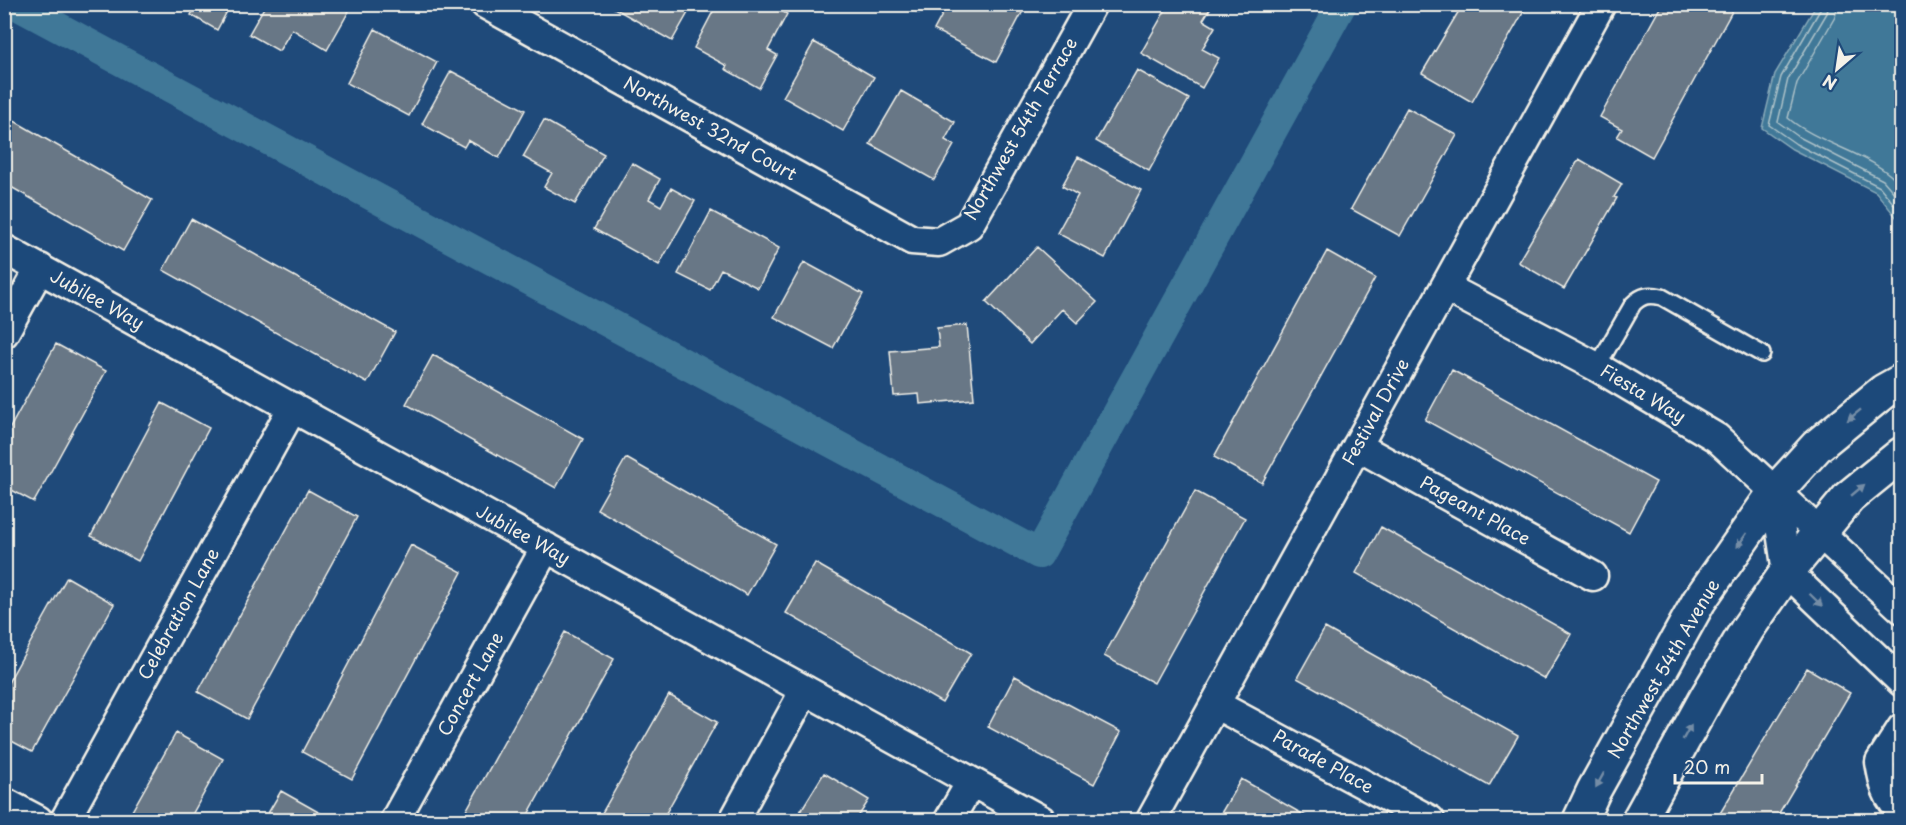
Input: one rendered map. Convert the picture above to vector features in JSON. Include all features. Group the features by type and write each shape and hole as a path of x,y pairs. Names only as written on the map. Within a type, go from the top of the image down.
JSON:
{"street":[{"name":"Northwest 32nd Court","path":"485,4 912,240 939,242"},
{"name":"Northwest 54th Terrace","path":"939,242 969,225 1092,4"},
{"name":"Festival Drive","path":"1151,820 1601,4"},
{"name":"Jubilee Way","path":"4,249 1041,820"},
{"path":"4,333 40,268"},
{"name":"Fiesta Way","path":"1445,287 1597,367 1717,438 1902,609"},
{"name":"Northwest 54th Avenue","path":"1580,820 1594,790 1699,601 1775,492 1817,446 1884,391 1902,381"},
{"name":"Celebration Lane","path":"65,820 293,407"},
{"name":"Pageant Place","path":"1357,446 1593,576"},
{"path":"1639,820 1708,695 1748,628 1787,572 1849,497 1902,454"},
{"path":"1775,492 1787,572 1902,682"},
{"name":"Concert Lane","path":"395,820 546,547"},
{"path":"734,820 805,690"},
{"name":"Parade Place","path":"1215,704 1430,820"},
{"path":"1902,728 1880,762 1885,787 1895,806 1902,810"},
{"path":"949,820 971,782"},
{"path":"4,802 38,820"}],"lane":[{"path":"1597,367 1633,304 1639,298 1649,294 1662,297 1762,354"}],"water":[{"path":"1817,4 1901,5 1901,223 1876,192 1792,149 1762,128 1775,74"}],"building":[{"path":"197,4 231,4 217,30 191,15"},
{"path":"266,4 337,4 349,11 327,50 292,29 279,51 249,34"},
{"path":"607,4 693,4 672,41"},
{"path":"717,4 769,4 787,14 768,50 777,55 759,88 725,69 727,66 694,48"},
{"path":"901,4 924,4 919,13"},
{"path":"948,4 1015,4 1024,9 996,62 934,30"},
{"path":"1169,4 1213,4 1203,20 1215,27 1202,49 1219,58 1202,88 1141,53"},
{"path":"1463,4 1528,4 1472,102 1422,73"},
{"path":"1662,4 1736,4 1652,157 1617,137 1622,129 1600,117"},
{"path":"375,29 437,62 409,116 347,83"},
{"path":"814,42 874,77 843,131 783,97"},
{"path":"1137,70 1189,99 1149,171 1096,141"},
{"path":"451,71 525,110 499,158 468,140 464,147 422,124"},
{"path":"901,91 955,122 945,140 954,145 934,180 870,144"},
{"path":"1407,108 1457,135 1400,236 1351,209"},
{"path":"4,115 152,200 123,251 4,183"},
{"path":"544,120 604,154 575,204 544,187 552,173 523,157"},
{"path":"1078,157 1141,190 1105,258 1057,233 1078,195 1062,186"},
{"path":"1579,159 1622,184 1614,197 1617,198 1564,289 1518,262"},
{"path":"632,163 660,179 649,199 661,206 671,188 695,201 659,265 594,229"},
{"path":"711,211 779,248 758,288 721,269 710,290 678,274"},
{"path":"191,219 395,332 367,383 163,270"},
{"path":"1037,247 1097,302 1077,323 1062,309 1030,344 986,302"},
{"path":"1327,251 1375,278 1262,483 1214,457"},
{"path":"804,262 863,294 833,348 774,317"},
{"path":"967,325 974,399 920,404 919,394 894,396 890,351 939,347 937,328"},
{"path":"56,344 106,371 34,502 4,486 4,439"},
{"path":"433,355 583,439 556,488 406,404"},
{"path":"1452,370 1656,482 1629,532 1425,420"},
{"path":"162,403 209,428 138,561 91,536"},
{"path":"626,458 776,544 747,595 597,509"},
{"path":"308,490 357,517 247,719 198,692"},
{"path":"1195,491 1245,518 1154,683 1104,656"},
{"path":"1381,527 1571,634 1545,679 1356,573"},
{"path":"411,545 462,572 352,779 302,752"},
{"path":"815,563 971,653 942,703 786,613"},
{"path":"67,577 114,604 32,752 4,737 4,690"},
{"path":"1325,628 1518,736 1489,786 1297,678"},
{"path":"565,632 614,659 525,820 461,820"},
{"path":"1807,668 1850,693 1775,820 1716,820"},
{"path":"1015,676 1121,732 1094,784 988,727"},
{"path":"669,695 717,722 662,820 598,820"},
{"path":"176,733 223,759 189,820 127,820"},
{"path":"824,773 869,800 856,820 795,820"},
{"path":"1241,779 1313,820 1217,820"},
{"path":"281,791 329,818 327,820 264,820"}],"waterway":[{"path":"15,4 1039,554 1342,4"}]}
